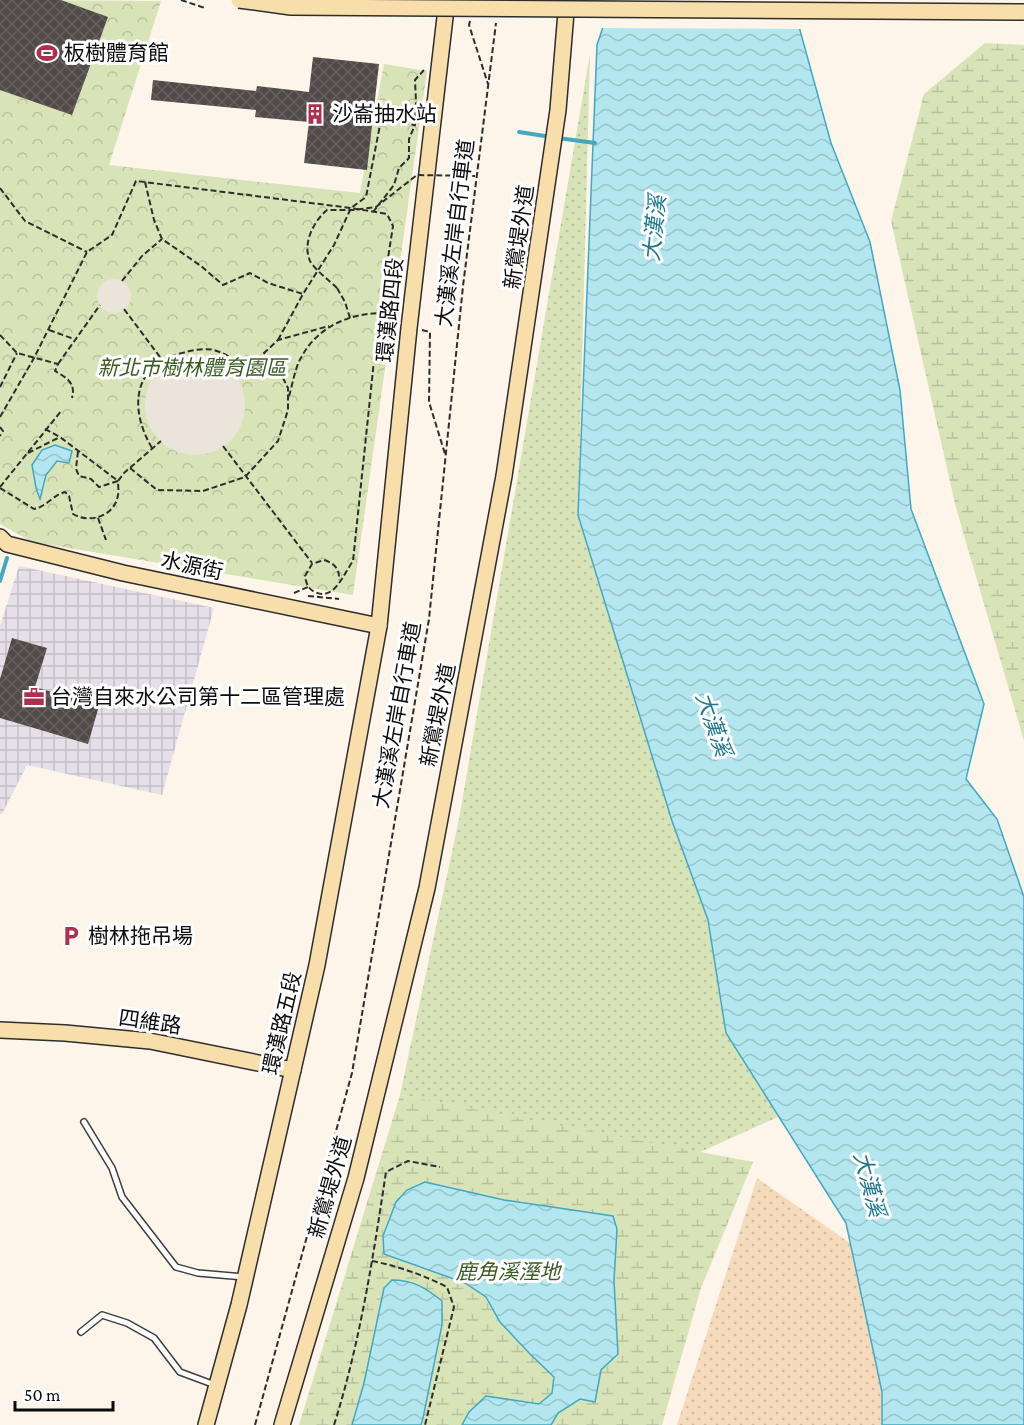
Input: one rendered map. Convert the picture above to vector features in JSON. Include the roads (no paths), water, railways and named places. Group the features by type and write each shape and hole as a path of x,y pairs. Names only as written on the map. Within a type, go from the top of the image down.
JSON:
{"street":[{"path":"239,0 291,7 1024,12"},
{"name":"環漢路四段","path":"379,626 409,328 447,0"},
{"name":"新鶯堤外道","path":"282,1425 356,1178 427,888 504,476 558,110 567,0"},
{"name":"水源街","path":"0,537 7,544 123,573 379,626"},
{"name":"環漢路五段","path":"206,1425 245,1277 317,965 379,626"},
{"name":"四維路","path":"0,1030 150,1041 293,1070"}],"lane":[{"path":"84,1122 112,1168 122,1197 176,1267 198,1273 245,1277"},
{"path":"81,1332 102,1315 127,1323 154,1338 180,1372 217,1385"}],"water":[{"name":"大漢溪","path":"612,0 792,1 831,143 870,242 900,390 911,509 984,704 966,779 997,819 1024,897 1024,1425 882,1425 882,1392 846,1223 726,1033 708,920 672,821 578,515 597,45"},
{"path":"55,445 72,451 69,463 57,461 46,475 40,499 32,465 42,450"},
{"path":"425,1182 504,1200 613,1216 617,1229 614,1281 618,1354 601,1370 595,1402 580,1399 558,1413 551,1425 462,1425 469,1412 486,1396 539,1404 552,1393 554,1377 500,1322 486,1297 465,1283 384,1254 383,1236 396,1202 407,1190"},
{"path":"392,1280 406,1281 419,1286 442,1301 442,1325 423,1418 421,1425 352,1425 364,1383 384,1288"}],"waterway":[{"path":"519,132 551,137"},
{"path":"558,138 595,143"},
{"path":"0,581 7,558"}],"place":[{"name":"板樹體育館","path":"47,53"},
{"name":"沙崙抽水站","path":"315,114"},
{"name":"台灣自來水公司第十二區管理處","path":"34,697"},
{"name":"樹林拖吊場","path":"71,936"}],"park label":[{"name":"新北市樹林體育園區","path":"192,368"},
{"name":"鹿角溪溼地","path":"508,1272"}]}
